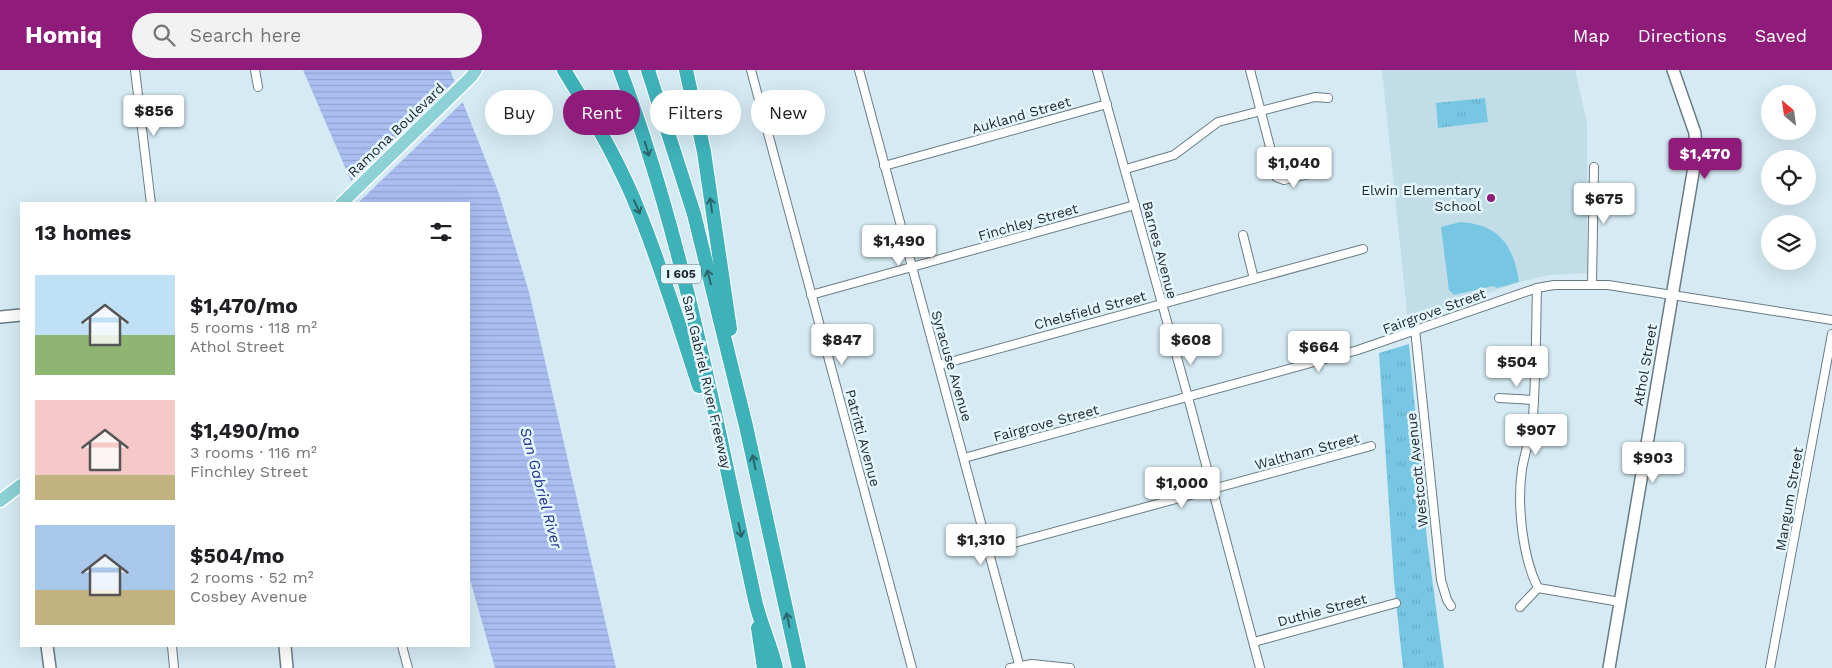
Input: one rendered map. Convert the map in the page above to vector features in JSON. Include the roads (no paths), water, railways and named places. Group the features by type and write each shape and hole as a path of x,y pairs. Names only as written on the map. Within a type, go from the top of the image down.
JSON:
{"highway":[{"path":"564,70 608,147 639,211 670,295 730,482"},
{"name":"San Gabriel River Freeway","path":"620,70 663,201 730,482 756,603 776,668"},
{"name":"San Gabriel River Freeway","path":"648,70 694,214 746,426 799,668"},
{"path":"686,70 704,152 746,426"},
{"path":"756,603 764,668"}],"main road":[{"name":"Ramona Boulevard","path":"342,202 473,74 486,70"},
{"path":"0,501 20,486"}],"street":[{"path":"135,70 150,202"},
{"path":"255,70 258,87"},
{"name":"Patritti Avenue","path":"751,70 912,668"},
{"name":"Syracuse Avenue","path":"859,70 1019,667"},
{"name":"Barnes Avenue","path":"1097,70 1126,169 1260,668"},
{"path":"1250,70 1275,166 1276,177 1284,180 1309,174"},
{"name":"Athol Street","path":"1609,668 1696,156 1695,133 1672,70"},
{"path":"1126,169 1174,155 1218,122 1315,97 1328,98"},
{"name":"Aukland Street","path":"884,166 1107,104"},
{"path":"1592,283 1594,167"},
{"name":"Finchley Street","path":"812,295 1135,205"},
{"path":"1243,235 1254,278"},
{"name":"Chelsfield Street","path":"939,365 1363,249"},
{"name":"Fairgrove Street","path":"964,458 1378,344 1415,329 1536,288 1554,284 1592,283 1832,320"},
{"path":"1536,288 1534,400 1532,420 1522,468 1520,505 1531,574 1538,588"},
{"path":"0,317 20,315"},
{"name":"Westcott Avenue","path":"1415,329 1440,580 1446,600 1451,606"},
{"name":"Mangum Street","path":"1770,668 1832,334"},
{"path":"1499,398 1534,400"},
{"name":"Waltham Street","path":"988,550 1370,446"},
{"path":"1538,588 1620,602"},
{"path":"1520,607 1538,588"},
{"name":"Duthie Street","path":"1254,642 1396,603"},
{"path":"47,647 50,668"},
{"path":"172,647 174,668"},
{"path":"285,647 287,668"},
{"path":"402,647 408,668"},
{"path":"1010,668 1048,664 1070,668"}],"water":[{"name":"San Gabriel River","path":"303,70 450,70 498,191 529,292 616,668 495,668 470,580 470,202 360,202"}],"place":[{"name":"Elwin Elementary School","path":"1491,198"}]}
